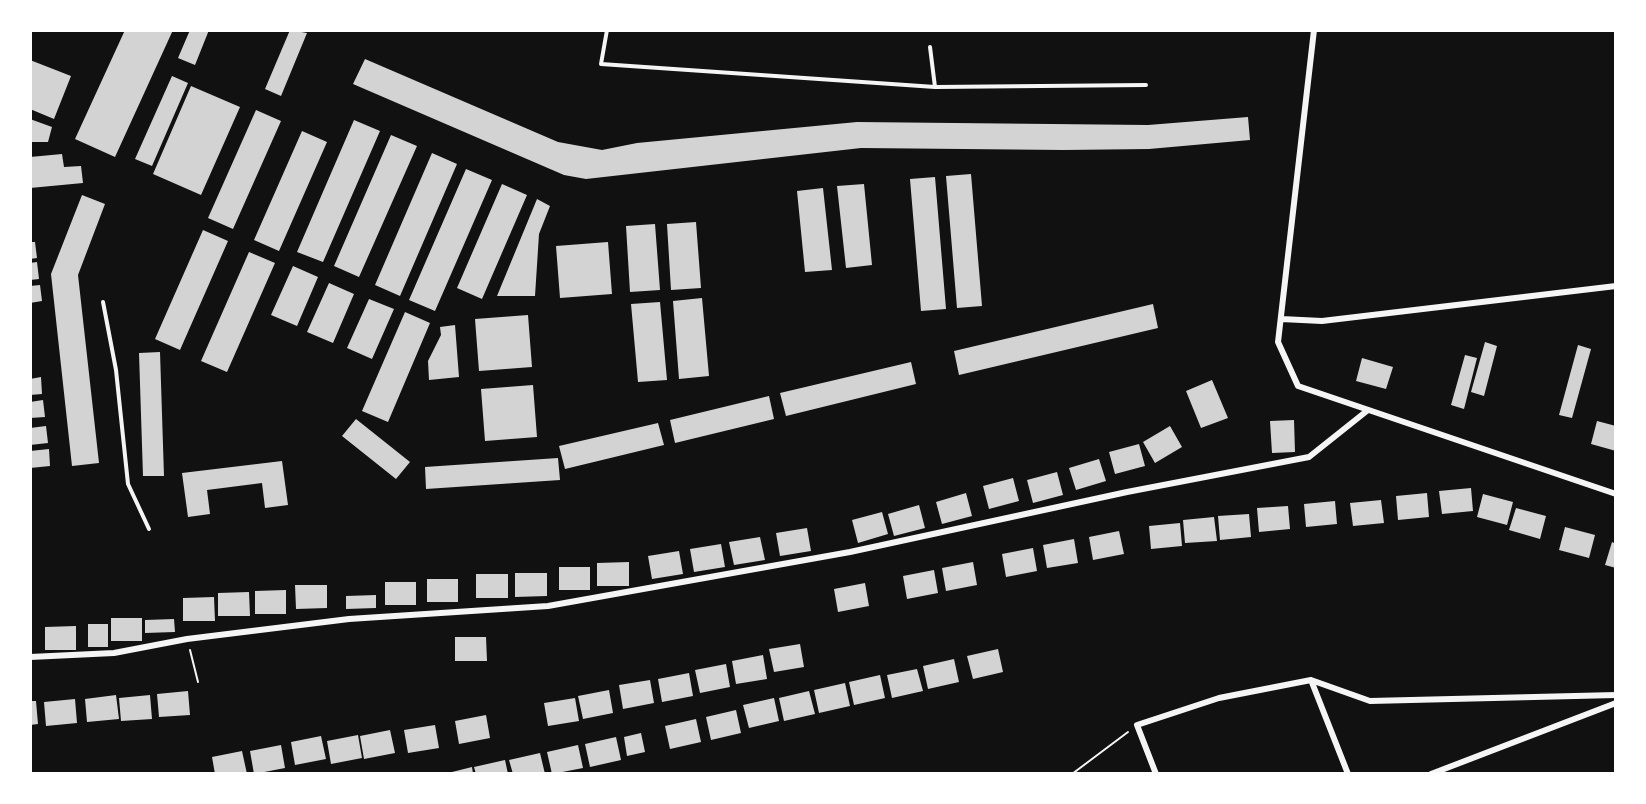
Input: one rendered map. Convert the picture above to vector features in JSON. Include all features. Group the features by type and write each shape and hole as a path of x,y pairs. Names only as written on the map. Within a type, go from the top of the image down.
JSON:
{"street":[{"path":"1314,30 1278,342 1298,386 1616,494"},
{"path":"1281,319 1322,321 1616,286"},
{"path":"30,657 114,653 187,639 349,619 548,606 850,552 1127,492 1309,457 1368,410"},
{"path":"1156,774 1137,725 1219,698 1311,681 1370,701 1616,695"},
{"path":"1311,681 1348,774"},
{"path":"1431,774 1616,703"}],"lane":[{"path":"607,30 601,64 935,87 1146,85"},
{"path":"930,47 935,87"},
{"path":"103,302 116,370 128,484 149,529"}],"path":[{"path":"187,639 198,682"},
{"path":"1072,774 1137,725"}],"building":[{"path":"125,30 173,30 115,157 75,139"},
{"path":"190,30 209,30 195,65 178,58"},
{"path":"290,30 307,33 281,96 265,89"},
{"path":"365,59 558,142 602,150 637,143 857,122 1148,125 1248,117 1250,140 1149,149 861,148 586,179 564,175 353,84"},
{"path":"30,60 71,76 54,119 30,109"},
{"path":"172,76 188,83 152,166 135,159"},
{"path":"191,86 240,107 201,195 153,174"},
{"path":"256,110 281,121 233,229 208,218"},
{"path":"30,119 52,127 48,142 30,142"},
{"path":"354,120 380,131 323,262 297,252"},
{"path":"302,131 327,142 279,251 254,240"},
{"path":"391,135 417,146 359,277 334,266"},
{"path":"432,153 457,164 400,296 375,285"},
{"path":"62,154 64,167 81,166 83,183 30,188 30,157"},
{"path":"466,169 492,180 435,311 409,300"},
{"path":"971,174 982,306 957,308 946,176"},
{"path":"935,177 946,309 921,311 910,179"},
{"path":"502,184 527,195 482,299 457,288"},
{"path":"864,184 872,265 846,268 837,186"},
{"path":"823,188 832,270 805,272 797,191"},
{"path":"82,195 105,204 78,275 99,463 72,466 51,274"},
{"path":"537,199 550,206 539,234 535,296 497,296"},
{"path":"696,222 701,288 671,290 667,224"},
{"path":"655,224 660,290 630,292 626,226"},
{"path":"203,230 228,241 180,350 155,339"},
{"path":"30,242 35,242 37,258 30,259"},
{"path":"608,242 612,294 560,298 556,246"},
{"path":"249,252 275,263 227,372 201,361"},
{"path":"37,262 39,279 30,280 30,263"},
{"path":"293,266 318,277 297,326 271,315"},
{"path":"329,283 354,294 333,343 307,332"},
{"path":"40,285 42,301 30,303 30,286"},
{"path":"702,298 709,376 679,379 673,301"},
{"path":"369,299 394,309 372,359 347,348"},
{"path":"660,302 667,380 638,382 631,304"},
{"path":"1153,304 1158,328 959,375 954,351"},
{"path":"405,312 430,323 388,422 362,411"},
{"path":"528,315 532,367 479,371 475,319"},
{"path":"455,325 459,377 429,380 428,361 441,335 440,327"},
{"path":"1485,342 1497,346 1484,396 1471,392"},
{"path":"1578,345 1591,349 1572,418 1559,415"},
{"path":"160,352 164,476 143,476 139,353"},
{"path":"1465,355 1477,358 1464,409 1451,405"},
{"path":"1362,358 1393,367 1386,389 1356,381"},
{"path":"911,362 916,384 786,416 780,393"},
{"path":"41,377 42,394 30,395 30,379"},
{"path":"1212,380 1228,418 1201,428 1186,391"},
{"path":"533,385 537,437 485,441 481,389"},
{"path":"769,396 774,419 675,443 670,420"},
{"path":"43,400 45,417 30,418 30,402"},
{"path":"356,419 410,462 396,479 342,436"},
{"path":"1294,420 1295,452 1272,453 1270,421"},
{"path":"1597,421 1616,426 1616,451 1591,444"},
{"path":"658,423 664,445 565,469 559,446"},
{"path":"46,426 48,443 30,445 30,428"},
{"path":"1170,426 1182,447 1155,463 1143,442"},
{"path":"1139,444 1145,466 1115,474 1109,452"},
{"path":"49,449 50,466 30,468 30,451"},
{"path":"558,458 560,480 426,489 425,467"},
{"path":"1099,459 1106,481 1076,490 1069,468"},
{"path":"282,461 288,505 265,508 262,483 207,490 210,514 188,517 182,473"},
{"path":"1057,472 1063,495 1033,503 1027,480"},
{"path":"1013,478 1019,501 989,509 983,486"},
{"path":"1471,488 1473,511 1442,514 1439,491"},
{"path":"966,493 972,516 942,524 936,502"},
{"path":"1427,493 1429,517 1398,520 1396,496"},
{"path":"1483,494 1513,502 1507,525 1477,517"},
{"path":"1381,500 1384,523 1353,526 1350,503"},
{"path":"1335,501 1337,524 1306,527 1304,504"},
{"path":"919,505 925,528 894,536 888,514"},
{"path":"1288,506 1290,529 1259,532 1257,508"},
{"path":"1516,508 1546,516 1540,539 1509,530"},
{"path":"882,512 888,534 858,543 852,520"},
{"path":"1249,514 1251,537 1220,540 1218,516"},
{"path":"1214,517 1217,541 1185,543 1183,520"},
{"path":"1180,523 1182,546 1151,549 1149,526"},
{"path":"1565,527 1595,535 1589,558 1559,550"},
{"path":"807,528 811,551 780,556 776,533"},
{"path":"1119,531 1124,554 1093,560 1089,537"},
{"path":"760,537 765,560 734,565 729,542"},
{"path":"1074,539 1078,563 1047,568 1043,545"},
{"path":"1612,542 1616,544 1616,568 1605,565"},
{"path":"721,544 725,567 694,572 690,549"},
{"path":"1033,548 1037,571 1006,577 1002,554"},
{"path":"679,551 683,574 652,579 648,556"},
{"path":"629,562 629,586 597,586 597,563"},
{"path":"973,562 977,585 946,591 942,568"},
{"path":"559,567 590,567 590,590 559,590"},
{"path":"934,570 938,593 907,599 903,576"},
{"path":"515,573 547,573 547,596 515,597"},
{"path":"476,574 508,574 508,598 476,598"},
{"path":"427,579 458,579 458,602 427,602"},
{"path":"385,582 416,582 416,605 385,605"},
{"path":"865,583 869,606 838,612 834,589"},
{"path":"295,585 327,585 327,608 296,609"},
{"path":"286,590 286,614 255,614 255,591"},
{"path":"249,592 250,616 218,616 218,593"},
{"path":"376,595 376,608 346,609 346,596"},
{"path":"214,597 215,621 183,621 183,598"},
{"path":"111,618 142,618 142,641 111,641"},
{"path":"174,619 175,632 145,633 145,620"},
{"path":"88,624 108,624 108,647 88,647"},
{"path":"76,626 76,650 45,650 45,627"},
{"path":"455,637 486,637 487,661 455,661"},
{"path":"800,644 804,667 774,672 769,649"},
{"path":"998,649 1003,672 973,679 967,656"},
{"path":"763,655 767,679 736,684 732,661"},
{"path":"954,659 959,682 928,689 923,666"},
{"path":"726,664 730,687 700,693 695,670"},
{"path":"917,669 923,691 892,698 887,675"},
{"path":"689,673 693,696 662,702 658,679"},
{"path":"880,675 885,698 854,705 849,682"},
{"path":"650,680 654,703 623,709 619,685"},
{"path":"845,683 850,706 819,713 814,690"},
{"path":"609,690 613,713 583,719 578,696"},
{"path":"188,691 190,715 159,717 157,694"},
{"path":"809,691 815,714 784,721 779,698"},
{"path":"116,695 119,719 87,722 85,699"},
{"path":"150,695 152,719 121,721 119,698"},
{"path":"575,698 579,721 548,726 544,703"},
{"path":"774,698 779,721 749,728 743,705"},
{"path":"75,699 77,723 46,726 44,702"},
{"path":"30,701 36,701 38,724 30,725"},
{"path":"736,710 741,733 711,740 706,717"},
{"path":"486,715 490,738 459,744 455,721"},
{"path":"696,719 701,742 670,749 665,726"},
{"path":"435,725 439,748 408,753 404,730"},
{"path":"390,730 395,753 364,759 360,736"},
{"path":"641,733 645,752 627,756 624,737"},
{"path":"358,735 362,758 331,764 327,741"},
{"path":"321,736 326,759 295,765 291,742"},
{"path":"616,737 621,760 590,767 585,744"},
{"path":"281,745 285,768 254,774 250,751"},
{"path":"578,745 583,768 552,774 547,752"},
{"path":"242,751 247,774 215,774 212,757"},
{"path":"540,753 545,774 513,774 509,760"},
{"path":"505,760 508,774 476,774 474,767"},
{"path":"472,767 473,774 448,774 448,773"}]}
